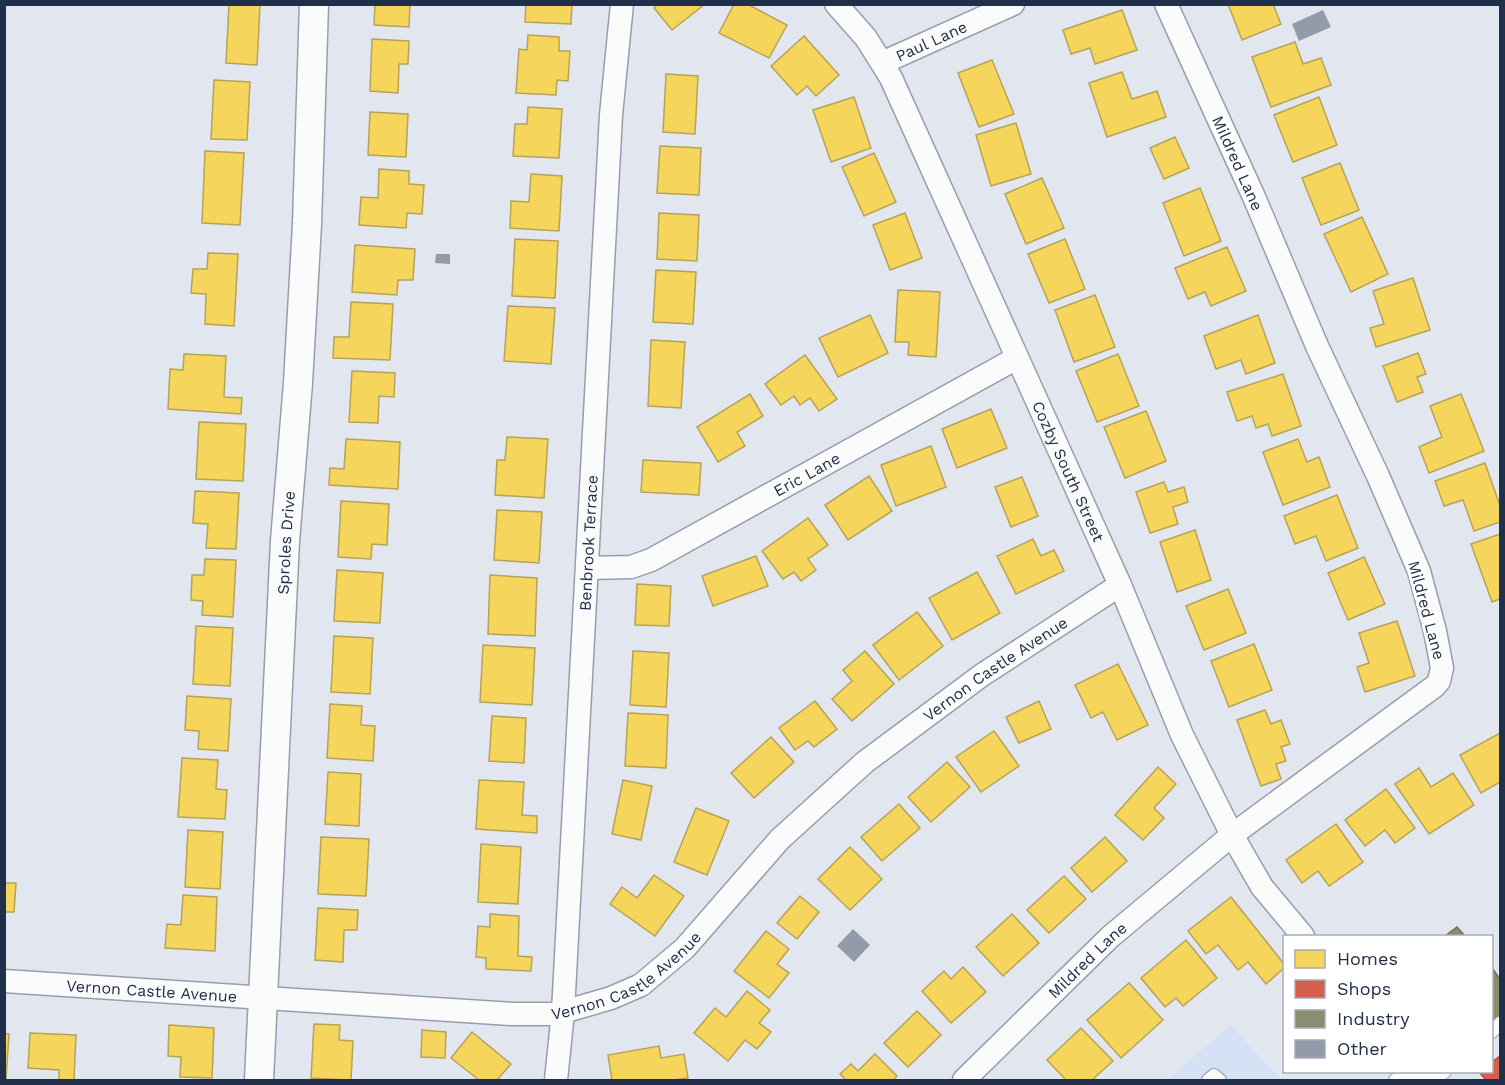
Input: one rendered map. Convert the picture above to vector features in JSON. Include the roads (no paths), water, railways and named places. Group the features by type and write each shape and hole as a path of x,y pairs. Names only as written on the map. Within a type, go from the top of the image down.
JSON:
{"street":[{"name":"Sproles Drive","path":"259,1080 285,541 298,383 305,258 314,4"},
{"name":"Benbrook Terrace","path":"556,1080 563,1012 611,115 622,4"},
{"name":"Cozby South Street","path":"836,4 866,38 896,89 1120,585 1182,735 1232,835 1262,887 1302,935"},
{"name":"Paul Lane","path":"882,63 1013,4"},
{"name":"Mildred Lane","path":"964,1080 1110,938 1232,835 1435,686 1439,681 1442,668 1419,571 1166,4"},
{"name":"Eric Lane","path":"588,568 631,567 651,560 1017,358"},
{"name":"Vernon Castle Avenue","path":"4,981 512,1014 551,1014 611,998 641,984 685,948 780,839 865,762 982,675 1120,585"}],"lane":[{"path":"1208,1080 1214,1075 1220,1080"}]}
